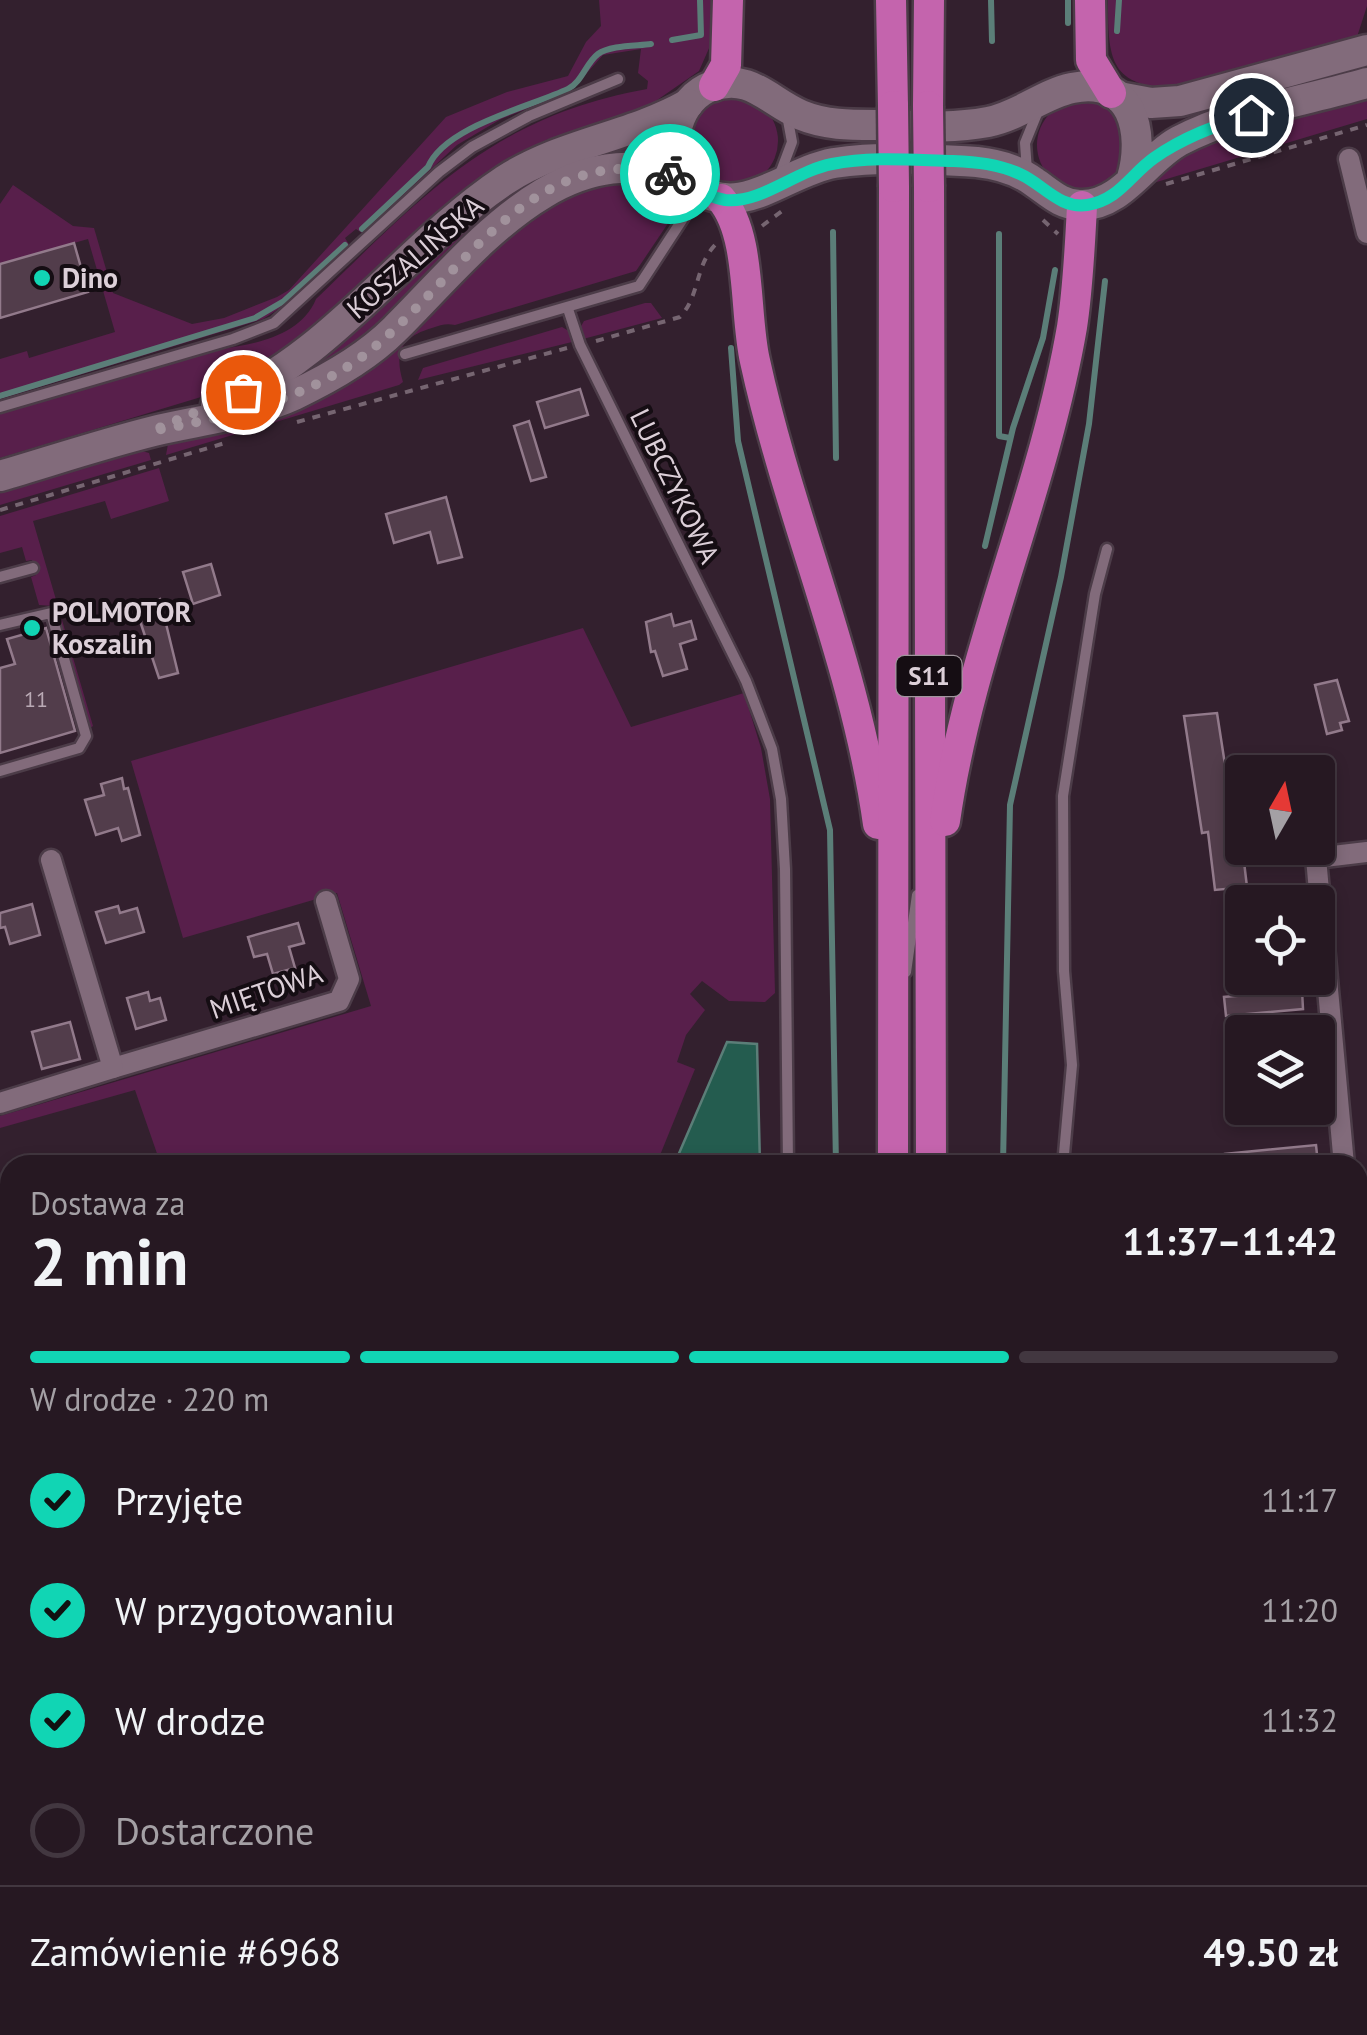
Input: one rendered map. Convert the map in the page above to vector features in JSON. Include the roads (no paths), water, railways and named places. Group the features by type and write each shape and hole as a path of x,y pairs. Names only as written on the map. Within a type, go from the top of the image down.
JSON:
{"highway":[{"path":"714,86 726,64 728,0"},
{"name":"S11","path":"891,0 893,810 930,1062 931,1155"},
{"name":"S11","path":"893,1155 892,1077 929,811 929,0"},
{"path":"1090,0 1091,60 1115,95"},
{"path":"703,190 730,209 739,234 751,343 764,405 871,777 911,940"},
{"path":"911,940 950,780 1051,419 1072,326 1082,206"}],"main road":[{"path":"1367,50 1180,102 1150,103 1079,86 1008,117 948,126 830,124 779,104 750,84 714,86 688,104 679,122 676,160 703,190 750,198 782,195 806,170 858,161 982,162 1034,182 1060,200 1082,206 1144,183 1178,142 1218,124 1367,83"},
{"path":"1115,95 1132,112 1144,183"},
{"name":"KOSZALIŃSKA","path":"152,431 243,392 303,356 459,216 505,180 564,150 657,122 688,104"},
{"name":"KOSZALIŃSKA","path":"0,476 152,431 269,405 330,376 394,330 479,240 537,197 572,180 616,169 640,168 703,190"}],"street":[{"path":"1349,159 1367,233"},
{"path":"1343,1155 1316,858 1367,852"},
{"path":"51,860 114,1068"},
{"name":"MIĘTOWA","path":"0,1103 339,1001 349,979 326,901"}],"lane":[{"path":"0,407 233,339 274,323 438,172 472,146 528,116 618,79"},
{"path":"1034,182 1026,168 1025,144 1030,126 1047,98"},
{"path":"779,104 791,124 792,142 782,195"},
{"path":"406,354 640,286 703,190"},
{"name":"LUBCZYKOWA","path":"568,309 580,346 746,680 772,749 782,799 788,1155"},
{"path":"1063,1155 1072,1065 1064,971 1063,796 1092,612 1107,549"},
{"path":"0,577 33,568"},
{"path":"0,625 52,613 86,736 80,748 0,771"}],"waterway":[{"path":"672,40 701,35 700,0"},
{"path":"991,0 992,41"},
{"path":"1068,0 1068,23"},
{"path":"1117,31 1119,0"},
{"path":"362,229 452,140 490,119 568,89 603,51 651,44"},
{"path":"833,232 836,458"},
{"path":"999,234 999,436 1010,438"},
{"path":"0,396 255,318 284,301 345,245"},
{"path":"985,546 1013,428 1043,338 1055,270"},
{"path":"1003,1155 1010,805 1061,577 1089,424 1105,281"},
{"path":"731,348 738,441 830,830 836,1155"}],"place":[{"name":"Dino","path":"42,278"},
{"name":"POLMOTOR Koszalin","path":"32,628"}]}
